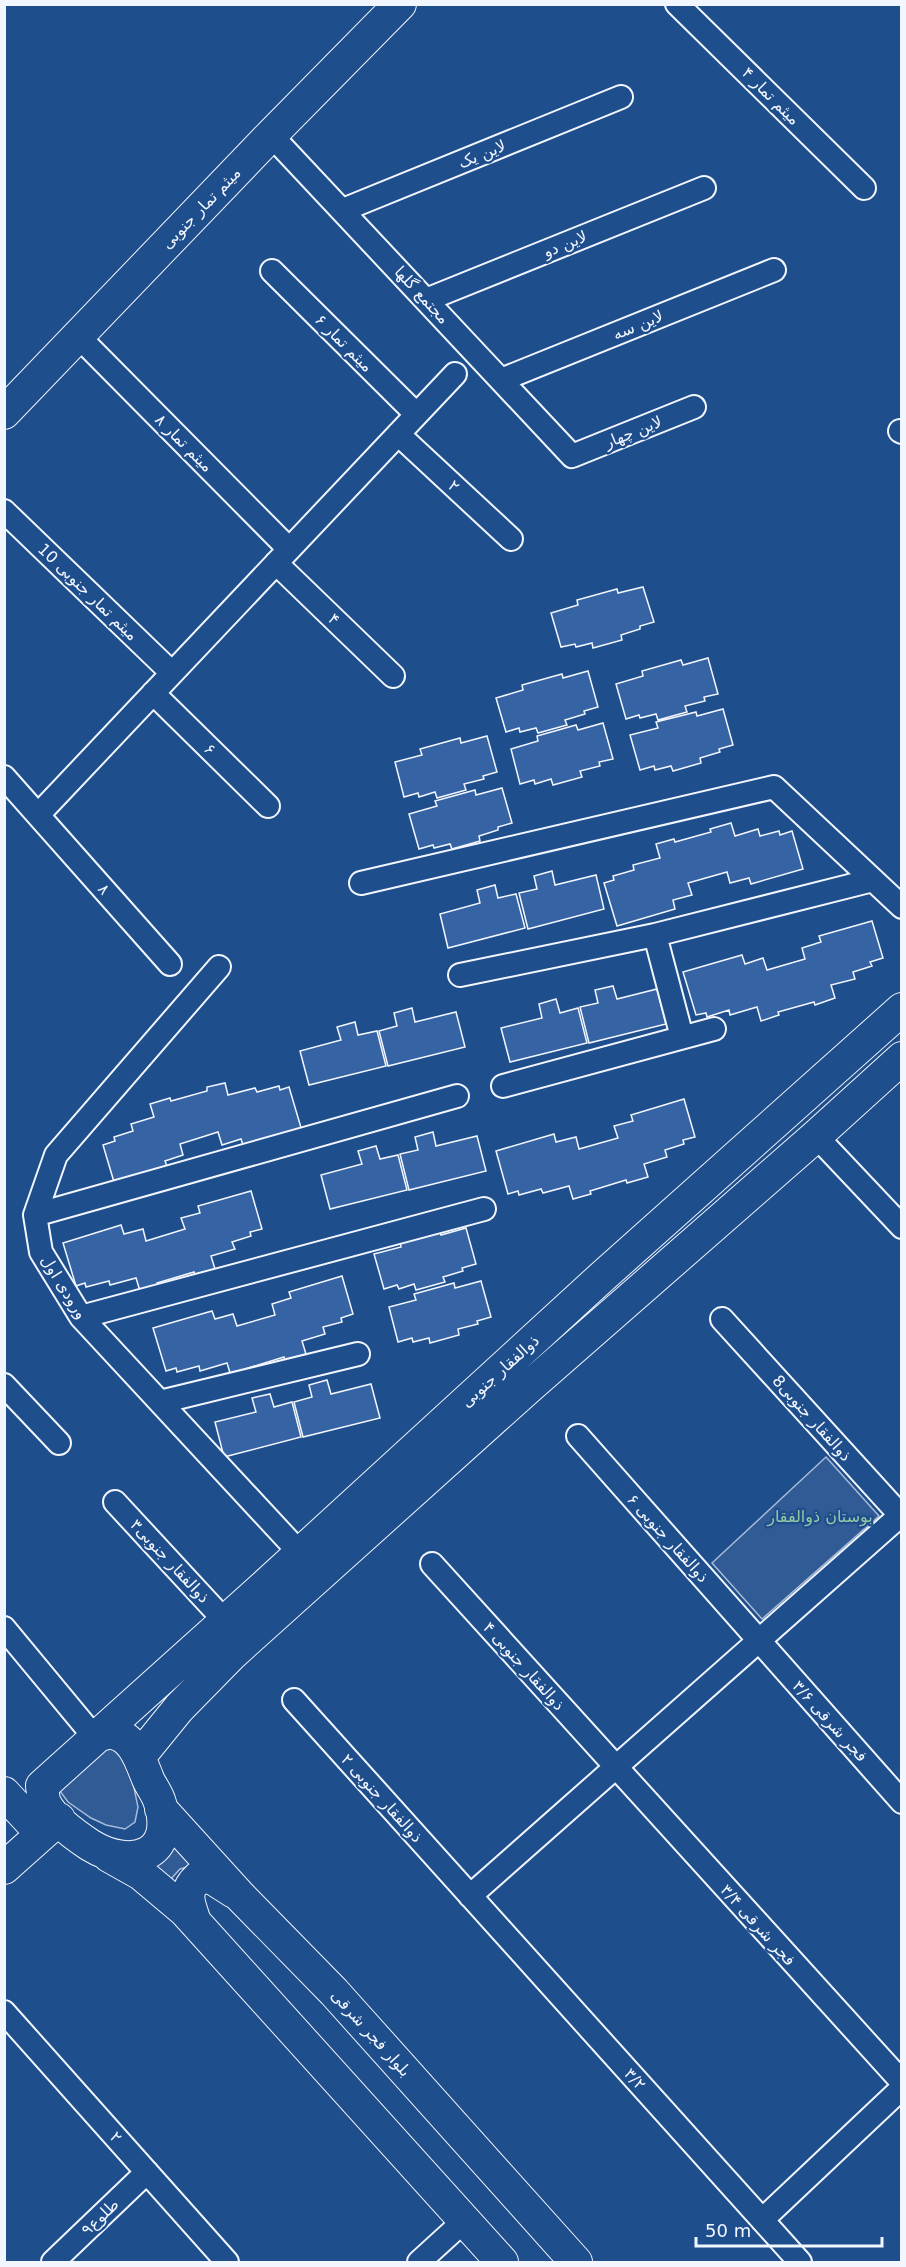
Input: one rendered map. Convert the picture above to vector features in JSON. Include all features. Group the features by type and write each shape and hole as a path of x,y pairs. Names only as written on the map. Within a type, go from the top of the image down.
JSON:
{"main road":[{"name":"میثم تمار جنوبی","path":"4,413 400,4"},
{"name":"ذوالفقار جنوبی","path":"98,1737 603,1276 902,1009"},
{"name":"ذوالفقار جنوبی","path":"140,1756 179,1708 258,1630 902,1058"},
{"path":"603,1276 626,1302"},
{"path":"9,1807 42,1786 98,1737 113,1732 128,1740 140,1756 159,1800 161,1835 153,1849 142,1857 125,1859 103,1853"},
{"path":"42,1786 50,1827"},
{"path":"9,1807 50,1827 68,1831 141,1874 195,1922 502,2262"},
{"name":"بلوار فجر شرقی","path":"160,1809 240,1896 334,1992 576,2262"},
{"path":"4,1868 50,1827"},
{"path":"195,1922 187,1899 190,1885 199,1877 212,1878 240,1896"}],"street":[{"name":"میثم تمار ۴","path":"678,4 864,188"},
{"name":"لاین یک","path":"343,210 621,97"},
{"name":"مجتمع گلها","path":"271,135 572,456"},
{"name":"لاین دو","path":"426,300 704,188"},
{"name":"لاین سه","path":"501,380 774,270"},
{"name":"میثم تمار ۶","path":"272,272 416,414"},
{"name":"میثم تمار ۸","path":"79,337 283,556"},
{"path":"38,815 454,374"},
{"name":"لاین چهار","path":"572,456 694,407"},
{"name":"۲","path":"398,434 511,539"},
{"name":"میثم تمار جنوبی 10","path":"4,511 172,673"},
{"name":"۴","path":"283,556 393,676"},
{"name":"۶","path":"153,693 268,806"},
{"name":"۸","path":"4,777 170,964"},
{"path":"361,883 774,787 902,907"},
{"path":"460,975 655,935 873,880"},
{"path":"655,935 682,1037"},
{"name":"ورودی اول","path":"219,967 56,1155 35,1215 41,1252 81,1317 300,1553"},
{"path":"503,1086 714,1029"},
{"path":"35,1215 457,1096"},
{"path":"816,1136 902,1227"},
{"path":"81,1317 484,1209"},
{"name":"8ذوالفقار جنوبی","path":"722,1319 901,1516"},
{"path":"160,1402 358,1354"},
{"path":"4,1385 59,1443"},
{"name":"۶ ذوالفقار جنوبی","path":"578,1436 759,1641"},
{"name":"ذوالفقار جنوبی۳","path":"115,1502 225,1621"},
{"path":"470,1896 901,1516"},
{"name":"۴ ذوالفقار جنوبی","path":"432,1564 615,1768"},
{"path":"4,1628 98,1737"},
{"name":"۳/۶ فجر شرقی","path":"759,1641 902,1802"},
{"name":"۲ ذوالفقار جنوبی","path":"294,1700 470,1896"},
{"name":"۳/۴ فجر شرقی","path":"615,1768 902,2082"},
{"name":"۳/۲","path":"470,1896 800,2262"},
{"name":"۲","path":"4,2012 227,2262"},
{"path":"762,2220 902,2088"},
{"name":"طلوع۹","path":"53,2262 147,2172"},
{"path":"418,2262 464,2221"}],"shaded area":[{"name":"بوستان ذوالفقار","path":"826,1457 879,1516 762,1619 712,1563"},
{"path":"99,1742 128,1759 138,1807 135,1822 125,1829 106,1825 91,1818 68,1802 57,1787"},
{"path":"172,1839 191,1866 180,1869 170,1880 143,1866"}],"building":[{"path":"643,587 654,622 621,635 622,640 593,648 592,643 576,647 575,644 561,647 551,613 578,605 577,600 617,589 618,593"},
{"path":"708,658 718,694 704,697 705,701 685,706 687,712 658,720 656,714 640,718 639,715 626,719 616,684 643,676 642,671 681,660 683,665"},
{"path":"588,671 598,707 565,720 567,725 538,733 536,728 520,732 519,728 506,732 496,698 523,690 522,685 562,674 563,678"},
{"path":"723,709 733,745 700,758 701,763 673,771 671,766 655,770 654,766 640,770 630,735 658,728 656,722 696,712 697,716"},
{"path":"603,723 613,759 599,762 600,766 580,771 582,777 553,785 551,779 535,784 534,780 520,784 511,749 538,741 537,736 576,725 578,730"},
{"path":"487,736 497,772 483,776 484,779 464,784 466,790 437,798 435,792 419,797 418,793 404,797 395,762 422,755 420,749 460,738 461,743"},
{"path":"502,788 512,823 479,836 480,841 452,849 450,844 419,849 409,814 437,806 435,801 475,790 476,795"},
{"path":"731,823 735,836 758,829 760,836 779,831 780,835 792,831 803,869 751,884 749,878 730,883 727,872 688,883 692,895 673,900 675,909 617,926 604,883 614,880 613,876 634,870 633,865 660,858 656,844 674,839 675,842 711,832 710,829"},
{"path":"552,871 555,885 596,875 604,909 528,929 519,893 537,889 534,876"},
{"path":"495,885 498,898 516,894 525,928 448,948 440,914 480,903 477,890"},
{"path":"872,921 883,958 870,962 872,966 853,972 855,979 831,985 835,998 815,1005 814,1002 778,1012 779,1015 761,1021 757,1007 730,1015 729,1010 707,1017 706,1013 696,1015 683,972 742,955 745,964 763,958 767,970 805,959 802,948 821,942 819,936"},
{"path":"613,986 617,999 657,989 666,1024 589,1043 580,1007 598,1003 595,990"},
{"path":"556,999 560,1013 578,1008 587,1043 510,1062 501,1028 542,1018 539,1004"},
{"path":"412,1008 415,1022 456,1012 465,1047 388,1066 379,1031 397,1026 394,1013"},
{"path":"355,1022 358,1035 377,1031 386,1066 309,1085 300,1051 341,1040 337,1027"},
{"path":"225,1083 228,1095 255,1088 257,1092 279,1086 280,1090 289,1087 302,1131 244,1148 241,1139 222,1145 218,1132 180,1144 183,1155 165,1161 167,1166 114,1182 103,1145 115,1141 114,1137 133,1131 131,1124 154,1117 150,1104 207,1091 207,1087"},
{"path":"684,1099 695,1137 683,1140 684,1144 665,1150 667,1157 644,1164 648,1177 627,1183 626,1180 573,1199 569,1186 543,1193 541,1189 519,1195 518,1191 508,1194 496,1151 554,1134 556,1142 576,1137 579,1149 618,1138 614,1126 633,1121 631,1115"},
{"path":"433,1132 436,1146 477,1136 486,1171 409,1190 400,1154 418,1150 415,1137"},
{"path":"376,1146 380,1159 398,1155 407,1190 330,1209 321,1175 362,1164 358,1151"},
{"path":"251,1191 262,1229 250,1232 251,1236 232,1242 235,1249 211,1256 215,1269 195,1275 194,1272 157,1283 158,1285 140,1291 136,1278 110,1285 109,1281 86,1287 85,1283 76,1286 63,1243 121,1225 124,1234 143,1229 146,1241 185,1229 181,1218 200,1213 198,1206"},
{"path":"466,1228 476,1264 443,1277 445,1282 416,1290 414,1284 399,1289 397,1285 384,1289 374,1254 401,1247 400,1241 439,1230 441,1235"},
{"path":"342,1276 353,1314 341,1318 342,1322 323,1327 325,1334 302,1341 306,1354 285,1360 284,1357 231,1376 227,1363 200,1371 199,1366 177,1372 176,1368 166,1371 153,1328 212,1311 215,1319 233,1314 237,1326 275,1315 272,1304 291,1298 289,1292"},
{"path":"481,1281 491,1317 477,1321 478,1324 458,1329 459,1335 430,1343 429,1338 413,1342 412,1338 398,1342 389,1307 416,1300 414,1294 454,1283 455,1288"},
{"path":"327,1380 331,1394 371,1384 380,1418 303,1437 294,1402 312,1397 309,1385"},
{"path":"270,1394 274,1407 292,1402 301,1437 224,1457 215,1422 256,1412 252,1398"}]}
